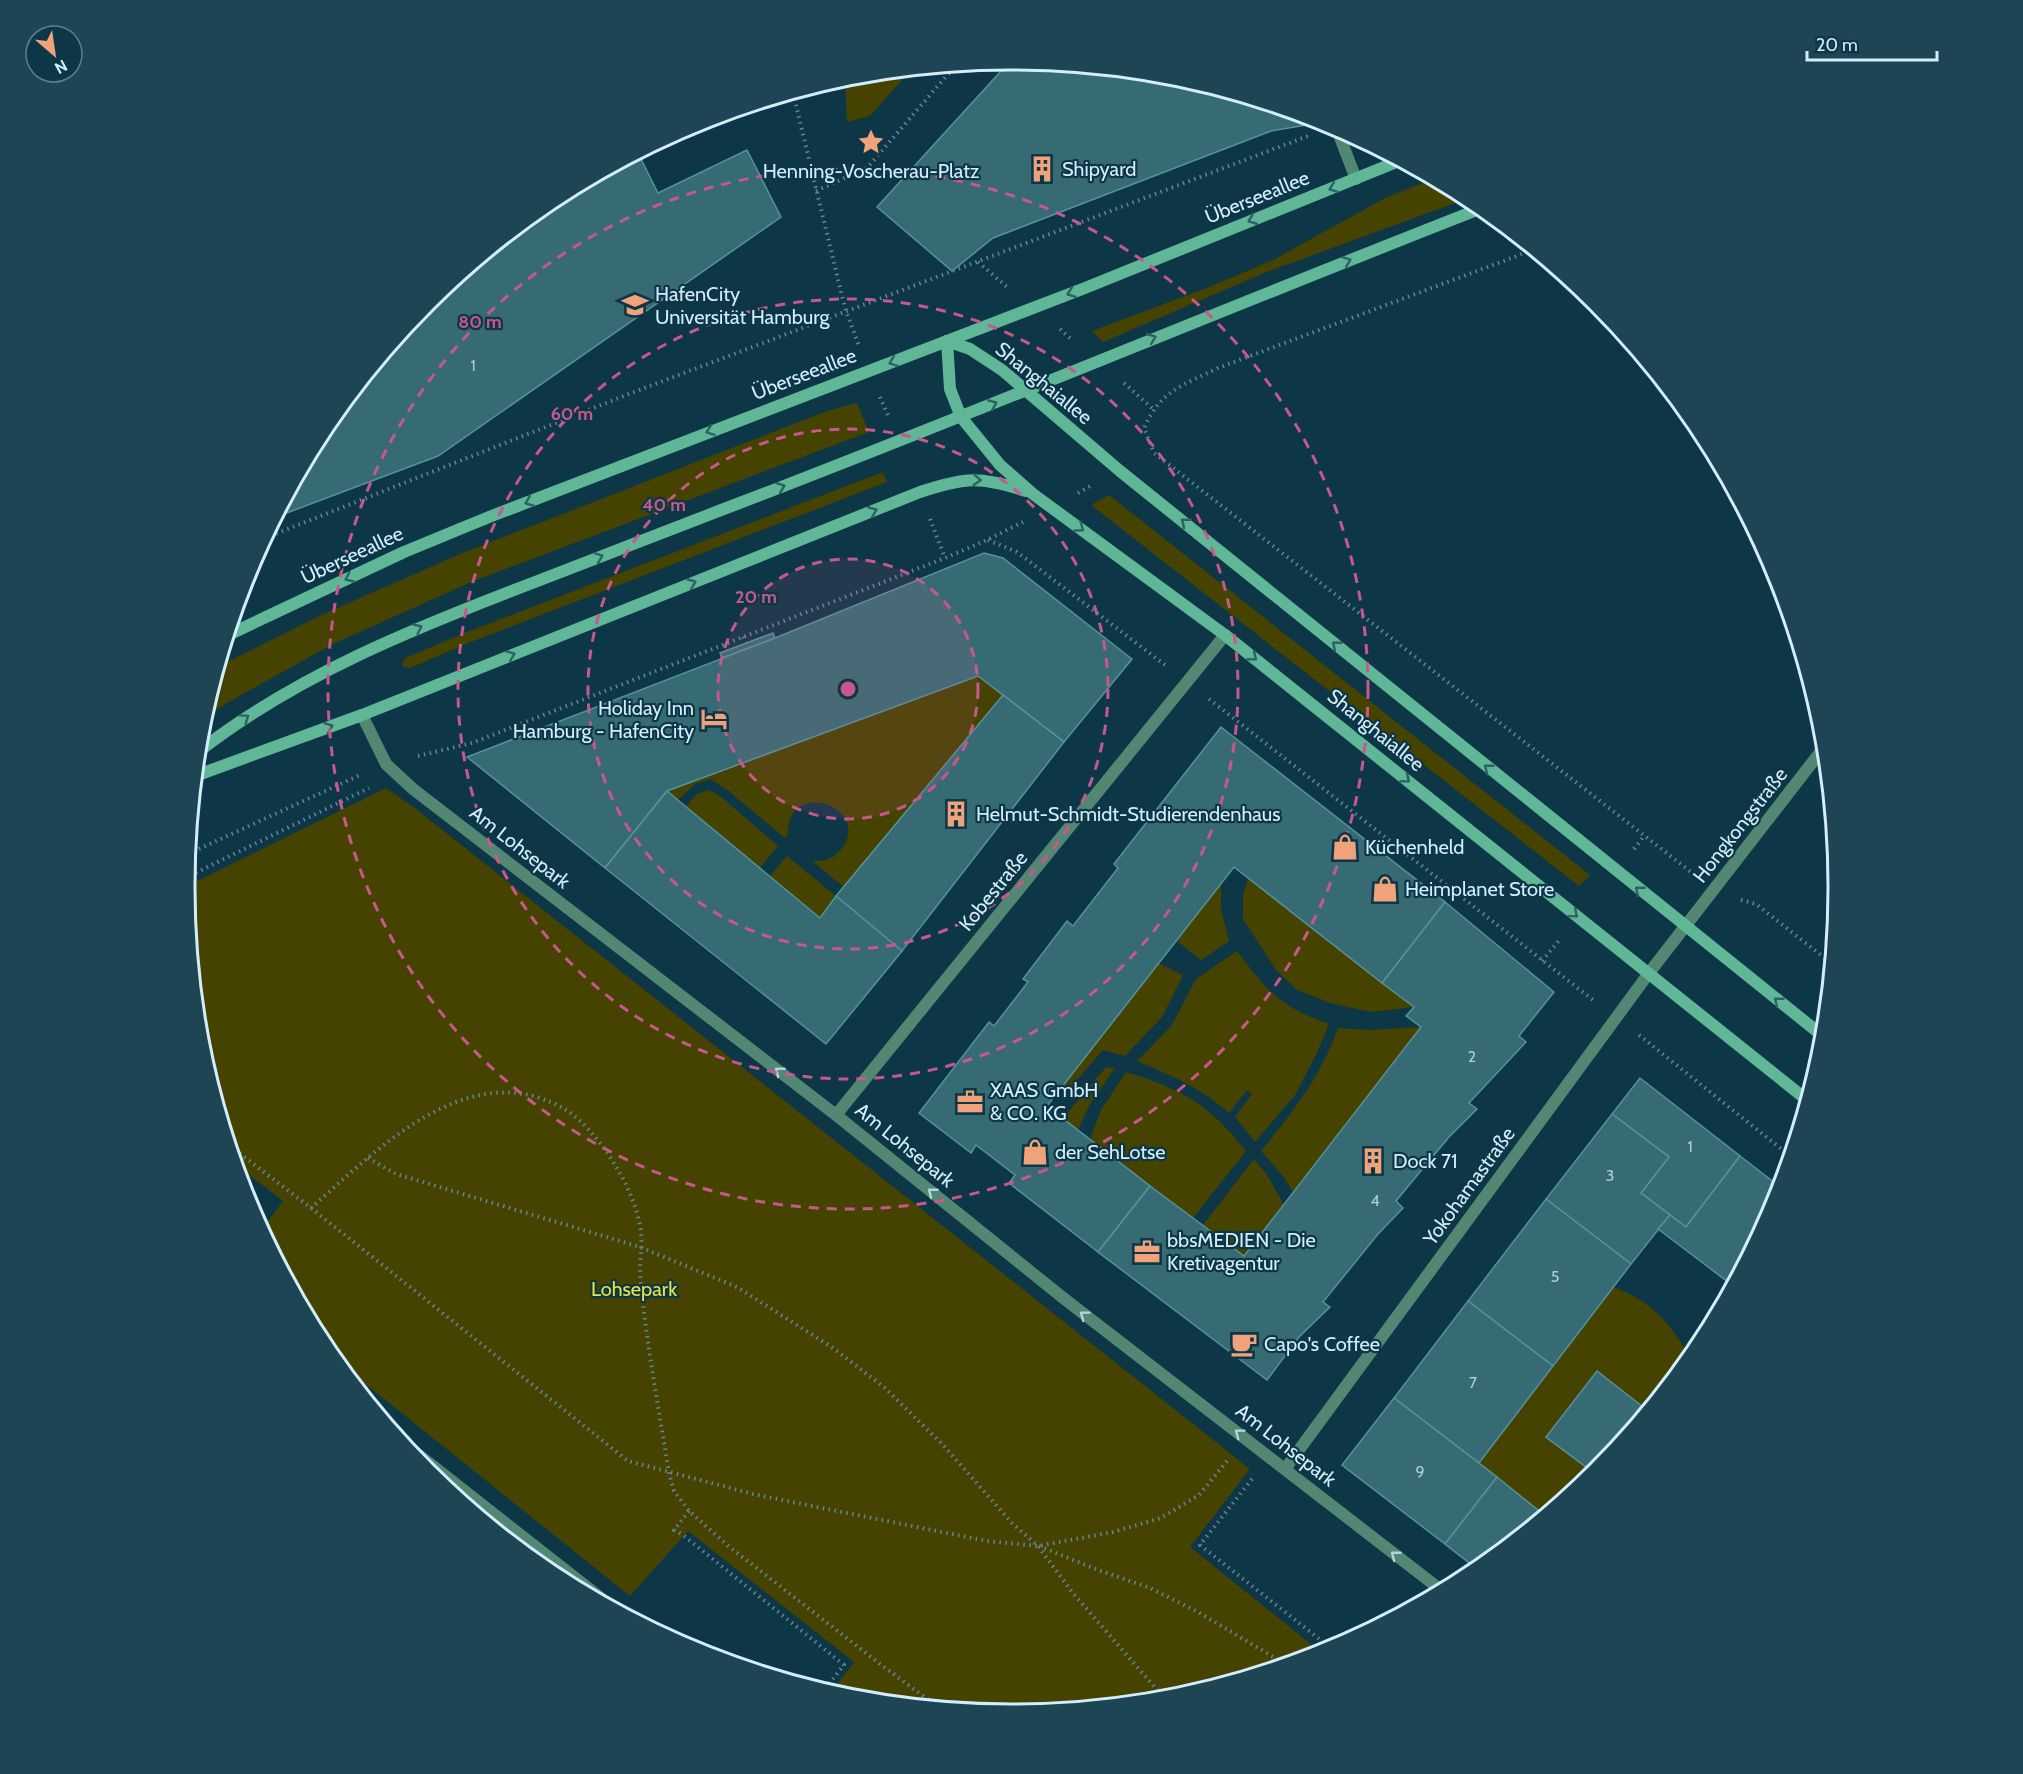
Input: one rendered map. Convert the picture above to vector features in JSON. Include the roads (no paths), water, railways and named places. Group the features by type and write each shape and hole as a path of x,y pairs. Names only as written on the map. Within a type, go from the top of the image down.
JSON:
{"main road":[{"name":"Überseeallee","path":"236,631 404,552 609,470 947,341 1391,165"},
{"path":"208,745 259,708 328,670 428,623 961,417 1195,321 1471,212"},
{"name":"Shanghaiallee","path":"1801,1095 1225,635 1033,494 1000,465 961,417 950,389 947,341 970,349 1002,370 1120,471 1815,1030"},
{"path":"203,773 362,715 949,482 968,479 995,481 1033,494"}],"street":[{"path":"1341,141 1356,179"},
{"name":"Kobestraße","path":"836,1115 1225,635"},
{"name":"Am Lohsepark","path":"362,715 386,764 413,789 836,1115 1062,1297 1435,1585"},
{"name":"Hongkongstraße","path":"1685,927 1817,756"},
{"name":"Yokohamastraße","path":"1285,1469 1685,927"},
{"path":"452,1481 568,1572"}],"place":[{"name":"Henning-Voscherau-Platz","path":"871,142"},
{"name":"Shipyard","path":"1042,169"},
{"name":"HafenCity Universität Hamburg","path":"635,305"},
{"name":"Holiday Inn Hamburg - HafenCity","path":"714,719"},
{"name":"Helmut-Schmidt-Studierendenhaus","path":"956,814"},
{"name":"Küchenheld","path":"1345,847"},
{"name":"Heimplanet Store","path":"1385,889"},
{"name":"XAAS GmbH & CO. KG","path":"970,1102"},
{"name":"der SehLotse","path":"1035,1152"},
{"name":"Dock 71","path":"1373,1161"},
{"name":"bbsMEDIEN - Die Kretivagentur","path":"1147,1252"},
{"name":"Capo's Coffee","path":"1244,1344"}],"park label":[{"name":"Lohsepark","path":"634,1289"}]}
